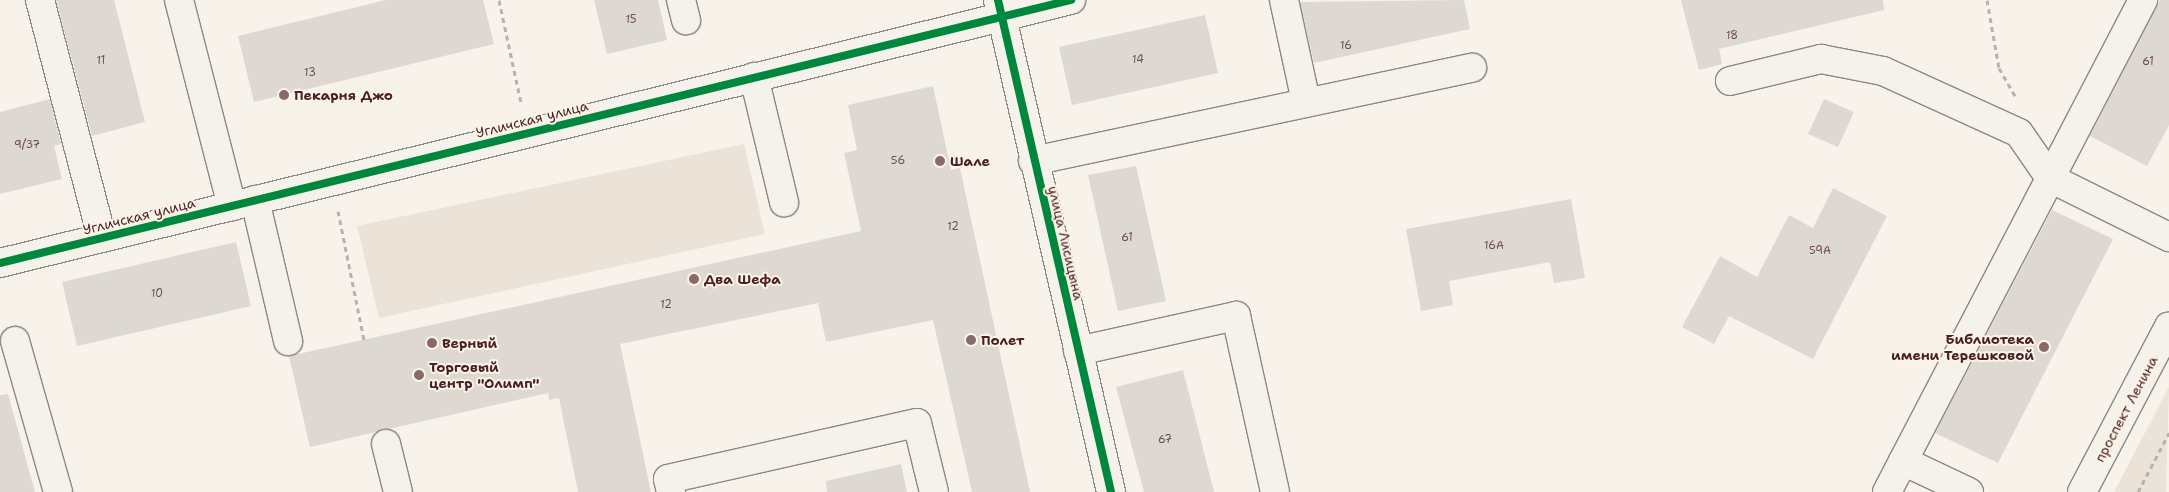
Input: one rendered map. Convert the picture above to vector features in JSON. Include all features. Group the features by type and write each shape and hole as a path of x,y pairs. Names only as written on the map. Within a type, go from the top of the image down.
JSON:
{"street":[{"path":"40,0 102,238"},
{"path":"179,0 288,341"},
{"name":"Угличская улица","path":"0,263 754,78 1000,8 1070,0"},
{"path":"1284,0 1306,102"},
{"path":"1887,492 2142,0"},
{"name":"улица Лисицына","path":"1000,8 1033,161 1111,492"},
{"path":"1730,81 1821,59 1883,72 2019,133 2050,178 2169,237"},
{"path":"1033,161 1472,68"},
{"path":"754,78 784,202"},
{"path":"1078,350 1236,316 1276,492"},
{"name":"проспект Ленина","path":"2082,492 2169,326"},
{"path":"15,341 58,492"},
{"path":"671,492 668,479 917,423 934,492"},
{"path":"386,444 398,492"},
{"path":"1903,461 1969,492"}],"path":[{"path":"499,0 528,133"},
{"path":"1986,0 1999,68 2018,101"},
{"path":"333,181 364,340"},
{"path":"2138,492 2169,433"}],"shaded area":[{"path":"744,144 765,234 379,318 357,226"},
{"path":"2169,387 2166,492 2114,492"}],"building":[{"path":"56,0 114,0 145,122 92,136"},
{"path":"386,0 483,0 494,44 254,102 238,36"},
{"path":"594,0 658,0 667,40 607,54"},
{"path":"1464,0 1470,29 1314,63 1300,2"},
{"path":"1681,0 1883,0 1884,10 1719,49 1722,64 1699,70"},
{"path":"2160,0 2169,0 2169,125 2147,166 2090,136"},
{"path":"1205,15 1218,73 1072,105 1059,47"},
{"path":"933,86 951,170 960,168 1030,492 972,492 933,320 826,342 818,303 620,344 651,492 578,492 559,398 549,400 548,393 310,447 289,356 861,231 844,153 857,150 848,105"},
{"path":"50,99 61,144 54,146 62,179 0,194 0,112"},
{"path":"1824,99 1854,112 1838,147 1808,134"},
{"path":"1136,166 1166,301 1118,311 1088,175"},
{"path":"1833,188 1887,216 1813,359 1729,316 1714,344 1682,327 1720,256 1757,277 1789,215 1813,228"},
{"path":"1571,199 1585,278 1554,283 1550,262 1449,281 1453,305 1421,311 1406,229"},
{"path":"2052,210 2113,239 1998,463 1935,433"},
{"path":"236,242 251,306 77,346 62,282"},
{"path":"1183,370 1214,492 1144,492 1116,387"},
{"path":"8,394 35,492 0,492 0,395"},
{"path":"901,464 907,492 827,492 826,481"}],"cycle path":[{"path":"998,0 1111,492"},
{"path":"0,263 1071,0"}],"place":[{"name":"Пекарня Джо","path":"284,95"},
{"name":"Шале","path":"940,161"},
{"name":"Два Шефа","path":"694,279"},
{"name":"Полет","path":"971,340"},
{"name":"Верный","path":"432,343"},
{"name":"Библиотека имени Терешковой","path":"2044,347"},
{"name":"Торговый центр \"Олимп\"","path":"419,375"}]}
